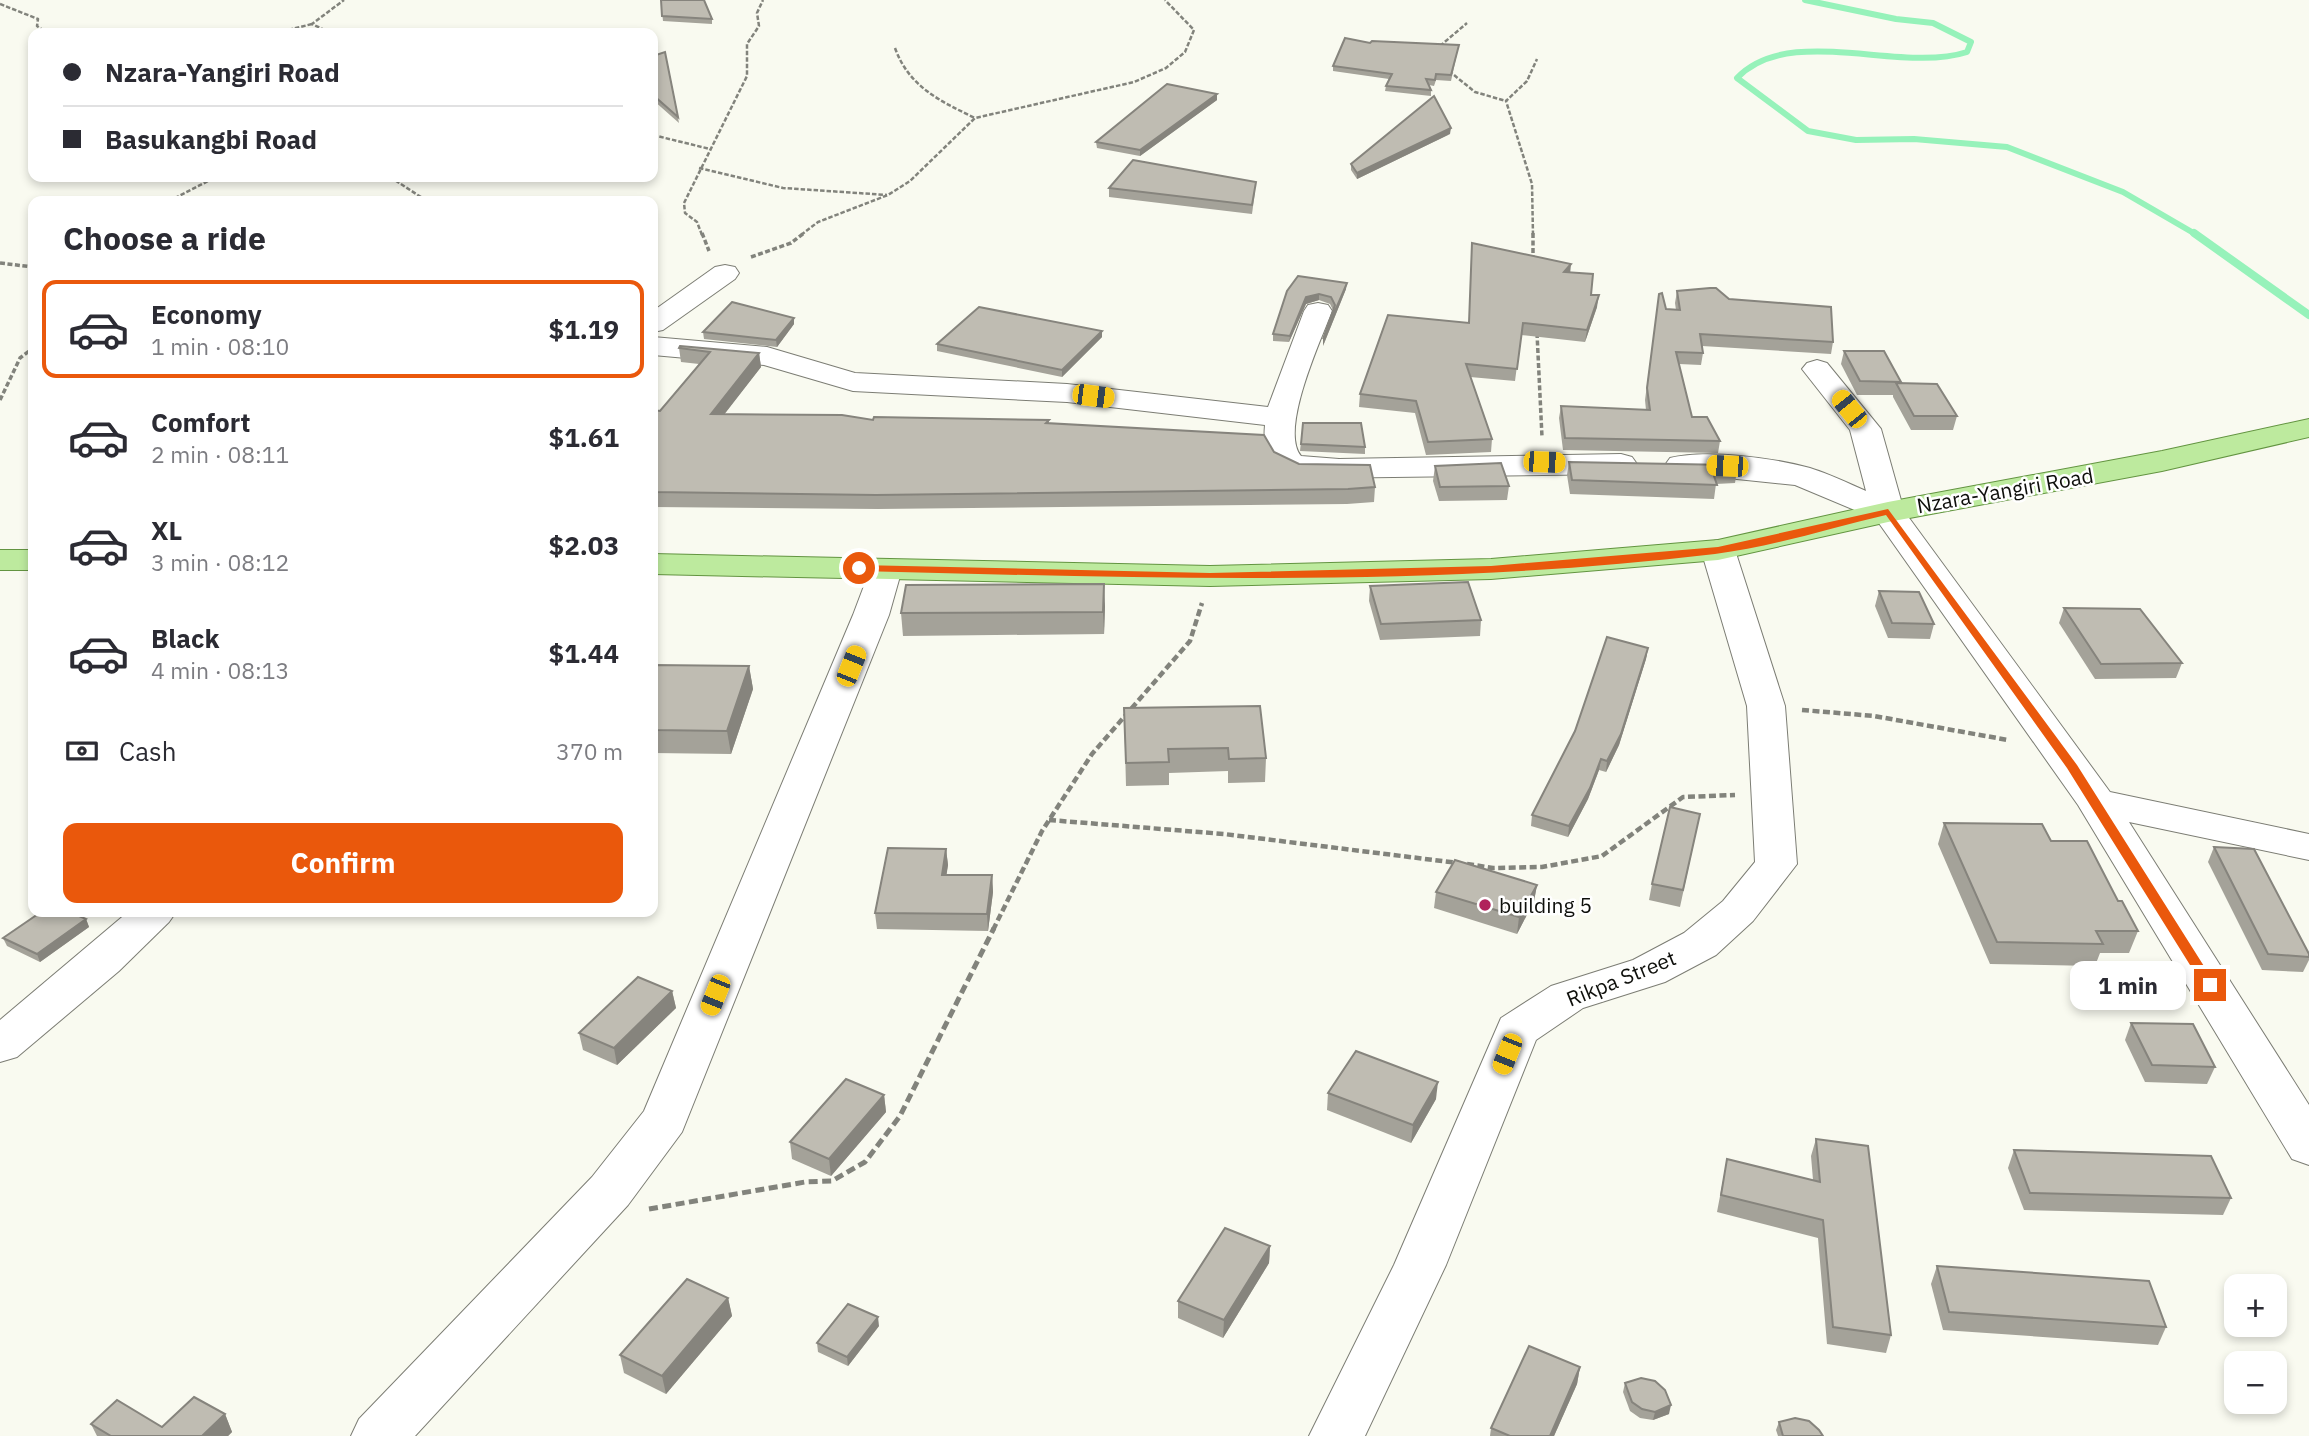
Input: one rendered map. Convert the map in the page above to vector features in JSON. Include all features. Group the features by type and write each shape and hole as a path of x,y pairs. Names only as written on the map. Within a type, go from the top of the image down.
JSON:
{"main road":[{"name":"Nzara-Yangiri Road","path":"658,564 1210,576 1491,569 1718,550 1888,512 2162,461 2309,428"},
{"path":"0,560 28,560"}],"street":[{"path":"658,320 725,273"},
{"path":"1318,311 1280,418 1282,453 1288,462 1299,466 1440,468 1544,462 1727,466 1802,476 1888,512"},
{"path":"658,346 767,356 853,382 1067,393 1280,418"},
{"path":"1817,369 1865,429 1888,512 2096,802 2309,1146"},
{"name":"Rikpa Street","path":"1337,1436 1420,1265 1517,1030 1567,997 1649,971 1700,944 1738,911 1776,864 1774,793 1766,706 1718,550"},
{"path":"379,1436 610,1191 665,1119 872,615 885,569"},
{"path":"2096,802 2309,847"},
{"path":"0,1045 103,960 149,917"}],"path":[{"path":"296,28 312,24 344,0"},
{"path":"701,231 685,213 684,203 699,168 747,76 747,44 759,26 757,13 763,0"},
{"path":"725,273 751,257 791,243 818,222 888,195 910,181 975,118 1134,82 1166,68 1185,52 1194,30 1165,0"},
{"path":"0,4 38,19 37,26 40,28"},
{"path":"1437,48 1467,23"},
{"path":"312,24 320,28"},
{"path":"895,48 900,68 912,82 933,97 975,118"},
{"path":"1506,101 1527,81 1537,59"},
{"path":"1446,69 1475,92 1506,101"},
{"path":"1506,101 1532,184 1533,260"},
{"path":"658,136 710,149"},
{"path":"699,168 783,188 888,195"},
{"path":"179,196 206,182"},
{"path":"398,182 419,196"},
{"path":"0,263 28,266"},
{"path":"1536,327 1544,462"},
{"path":"0,400 7,393 14,364 28,352"},
{"path":"582,1221 806,1182 832,1181 865,1162 900,1116 1049,820 1091,754 1190,641 1210,576"},
{"path":"1766,706 1874,716 2060,750"},
{"path":"1049,820 1224,834 1493,868 1542,867 1602,856 1684,797 1774,793"}],"building":[{"path":"661,0 704,0 712,19 662,16"},
{"path":"1345,38 1370,43 1459,45 1451,75 1436,74 1435,80 1426,79 1431,90 1386,86 1392,74 1333,66"},
{"path":"665,52 678,117 658,99 658,54"},
{"path":"1167,84 1217,94 1140,150 1096,142"},
{"path":"1434,96 1451,128 1357,173 1351,164"},
{"path":"1133,160 1256,182 1252,205 1109,188"},
{"path":"1472,243 1571,264 1564,272 1593,274 1591,295 1599,295 1587,330 1523,323 1517,369 1466,364 1492,439 1428,442 1416,401 1360,394 1388,315 1469,323"},
{"path":"1298,276 1347,283 1323,339 1335,305 1331,297 1319,294 1306,297 1290,336 1273,334 1287,291"},
{"path":"1716,288 1729,299 1831,307 1833,342 1700,334 1703,353 1676,352 1692,417 1707,417 1720,441 1565,438 1561,406 1650,410 1647,388 1659,294 1662,293 1666,309 1680,310 1677,291"},
{"path":"732,302 794,318 776,340 703,332"},
{"path":"979,307 1102,331 1062,370 937,344"},
{"path":"679,348 759,353 711,414 842,415 873,420 874,417 1049,420 1046,423 1264,435 1274,452 1299,464 1370,465 1375,487 876,495 658,492 658,411 710,352"},
{"path":"1844,351 1884,351 1901,382 1860,381"},
{"path":"1896,383 1937,384 1957,416 1914,416"},
{"path":"1303,423 1361,423 1365,447 1301,444"},
{"path":"1569,462 1729,465 1737,470 1712,470 1717,485 1572,480"},
{"path":"1501,463 1509,486 1440,487 1435,466"},
{"path":"1468,582 1481,620 1381,624 1370,586"},
{"path":"1104,584 1103,612 901,613 906,585"},
{"path":"1879,591 1919,592 1934,624 1892,623"},
{"path":"2064,608 2140,609 2182,663 2101,664"},
{"path":"1607,637 1648,648 1621,734 1607,761 1601,759 1590,788 1569,826 1532,815 1575,731"},
{"path":"658,665 749,666 727,731 658,730"},
{"path":"1260,706 1266,758 1229,759 1228,748 1168,749 1169,762 1126,763 1124,708"},
{"path":"1670,807 1700,814 1683,890 1652,884"},
{"path":"1944,823 2042,824 2051,841 2087,841 2118,901 2122,901 2138,931 2096,931 2103,944 1997,942"},
{"path":"2214,847 2254,849 2309,957 2268,954"},
{"path":"888,848 946,849 942,875 992,875 987,914 875,913"},
{"path":"1455,860 1537,885 1519,917 1436,892"},
{"path":"34,917 86,919 37,954 3,938"},
{"path":"638,977 672,991 614,1048 579,1033"},
{"path":"2131,1023 2193,1024 2215,1067 2152,1065"},
{"path":"1356,1051 1438,1082 1413,1125 1328,1093"},
{"path":"846,1079 884,1095 829,1159 790,1142"},
{"path":"1816,1139 1868,1146 1891,1335 1833,1327 1823,1220 1721,1195 1727,1159 1820,1182"},
{"path":"2014,1150 2211,1156 2231,1198 2030,1193"},
{"path":"1225,1228 1270,1246 1224,1320 1178,1301"},
{"path":"1937,1266 2149,1281 2166,1327 1949,1312"},
{"path":"687,1279 728,1298 662,1376 620,1355"},
{"path":"848,1304 878,1317 847,1357 817,1343"},
{"path":"1529,1346 1580,1367 1550,1436 1510,1436 1491,1428"},
{"path":"1641,1378 1655,1381 1665,1390 1671,1405 1655,1412 1642,1409 1632,1402 1625,1383"},
{"path":"194,1397 225,1414 202,1436 111,1436 91,1424 117,1400 162,1427"},
{"path":"1795,1418 1809,1421 1823,1436 1783,1436 1779,1422"}],"waterway":[{"path":"1805,0 1896,19 1933,23 1971,42 1967,52 1940,57 1911,58 1815,51 1786,54 1759,62 1737,78 1808,131 1856,140 1914,139 2007,147 2123,192 2196,234"},
{"path":"2196,234 2309,315"}],"place":[{"name":"building 5","path":"1485,905"}],"route":[{"path":"859,568 1210,576 1491,569 1718,550 1888,512 2096,802 2210,985"}]}
